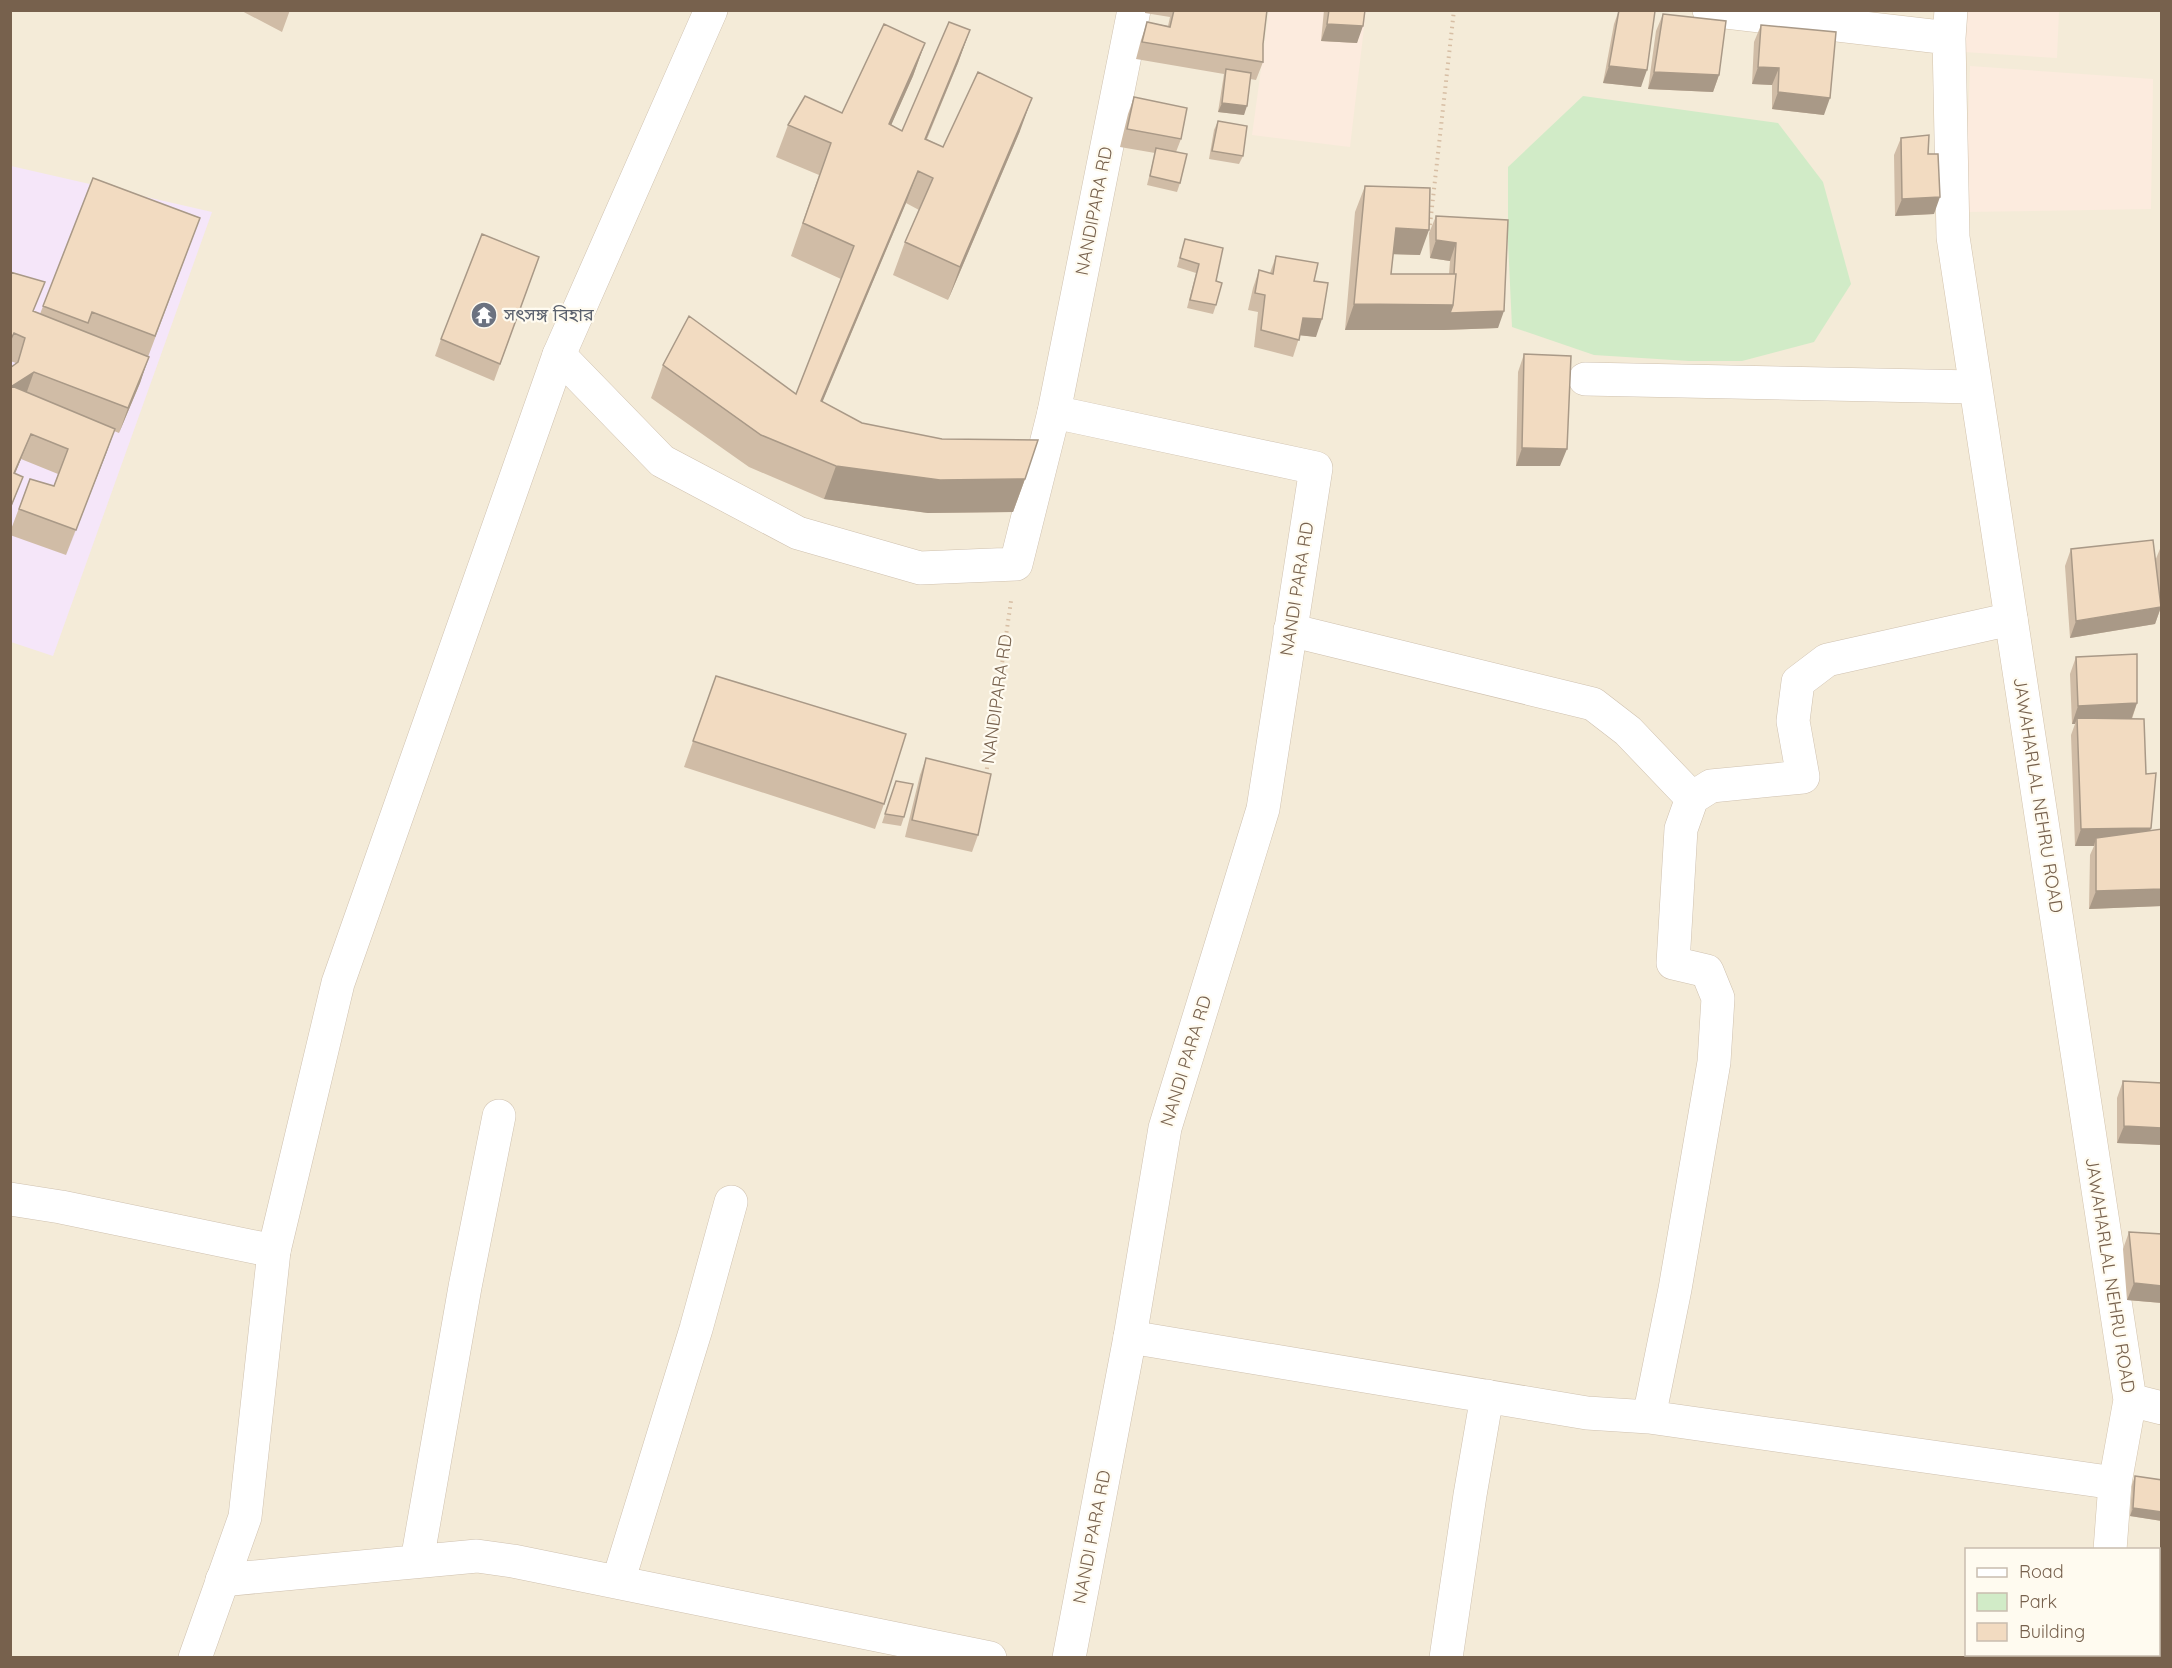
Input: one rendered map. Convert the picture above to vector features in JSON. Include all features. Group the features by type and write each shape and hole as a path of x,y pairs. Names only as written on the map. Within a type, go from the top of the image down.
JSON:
{"street":[{"path":"195,1658 245,1517 274,1251 338,983 559,355 711,10"},
{"name":"NANDIPARA RD","path":"1016,564 1054,412 1134,10"},
{"path":"1709,10 1950,24"},
{"name":"JAWAHARLAL NEHRU ROAD","path":"1950,24 1953,237 2130,1400 2115,1483 2110,1548"},
{"path":"559,355 662,461 798,533 920,568 1016,564"},
{"path":"1584,379 1975,387"},
{"name":"NANDI PARA RD","path":"1054,412 1316,468 1263,809 1165,1128 1130,1337 1069,1658"},
{"path":"1648,1417 1675,1289 1714,1062 1718,998 1707,971 1673,963 1682,829 1692,798 1711,786 1803,777 1793,721 1798,682 1827,660 2011,618"},
{"path":"1290,630 1593,705 1628,731 1692,798"},
{"path":"417,1562 463,1298 499,1116"},
{"path":"10,1199 61,1207 274,1251"},
{"path":"618,1582 696,1329 731,1202"},
{"path":"1130,1337 1587,1413 1648,1417 2115,1483"},
{"path":"1446,1658 1487,1396"},
{"path":"2130,1400 2162,1408"},
{"path":"222,1580 477,1556 618,1582 990,1658"}],"path":[{"path":"1430,225 1454,10"},
{"name":"NANDIPARA RD","path":"986,775 1016,564"}],"shaded area":[{"path":"11,11 2161,11 2161,1657 11,1658"},
{"path":"1269,11 1366,11 1350,147 1252,135"},
{"path":"1967,11 2059,11 2057,58 1964,52"},
{"path":"1970,66 2153,79 2151,209 1965,212"},
{"path":"11,166 212,212 53,656 11,642"}],"green space":[{"path":"1583,96 1778,123 1823,182 1851,284 1814,342 1742,361 1689,361 1594,355 1512,327 1508,242 1508,167"}],"building":[{"path":"1174,10 1267,10 1263,62 1142,42 1147,22 1170,27"},
{"path":"1329,10 1365,10 1363,26 1327,24"},
{"path":"1619,10 1655,11 1647,70 1609,66"},
{"path":"1663,14 1726,21 1719,75 1654,72"},
{"path":"949,22 970,30 925,139 943,147 978,72 1032,98 960,267 905,242 933,178 918,171 821,401 862,423 942,439 1038,440 1025,479 940,480 836,466 761,435 663,365 689,316 796,394 854,246 803,223 831,143 788,125 805,96 842,113 884,24 925,43 889,124 902,131"},
{"path":"1761,25 1836,32 1830,98 1778,92 1779,68 1758,67"},
{"path":"1226,69 1251,73 1247,106 1222,103"},
{"path":"1134,97 1187,108 1181,139 1127,129"},
{"path":"1218,121 1247,126 1243,156 1212,151"},
{"path":"1929,135 1928,154 1938,154 1940,197 1902,199 1901,138"},
{"path":"1156,148 1187,154 1180,183 1150,176"},
{"path":"93,178 200,218 155,336 92,312 88,323 43,306"},
{"path":"1365,186 1430,188 1429,230 1396,228 1391,274 1456,274 1453,305 1354,304"},
{"path":"1436,216 1508,220 1504,311 1450,313 1456,274 1454,274 1456,243 1436,240"},
{"name":"সৎসঙ্গ বিহার","path":"482,234 539,257 500,364 441,339"},
{"path":"1185,239 1223,248 1216,281 1222,283 1216,305 1190,300 1199,264 1180,258"},
{"path":"1276,256 1318,263 1314,281 1328,283 1322,319 1303,318 1299,340 1261,330 1265,295 1255,293 1259,270 1273,274"},
{"path":"10,272 45,282 33,311 149,357 128,408 34,372 12,386 10,368 18,362 25,338 14,333 10,341"},
{"path":"1524,354 1571,356 1567,449 1522,448"},
{"path":"12,386 115,429 76,530 19,509 30,479 54,486 68,449 31,434 14,473 23,477 10,506 10,391"},
{"path":"2153,540 2161,607 2076,621 2071,549"},
{"path":"2137,654 2137,703 2078,706 2076,657"},
{"path":"716,676 906,734 884,804 693,741"},
{"path":"2077,718 2144,719 2146,774 2156,773 2151,828 2081,829"},
{"path":"926,758 991,774 978,835 912,820"},
{"path":"896,781 913,784 904,817 885,814"},
{"path":"2162,829 2162,889 2096,891 2096,838"},
{"path":"2123,1081 2162,1083 2162,1128 2124,1126"},
{"path":"2129,1232 2162,1234 2162,1286 2134,1283"},
{"path":"2135,1476 2162,1480 2162,1512 2133,1508"}],"place":[{"name":"সৎসঙ্গ বিহার","path":"484,315"}]}
